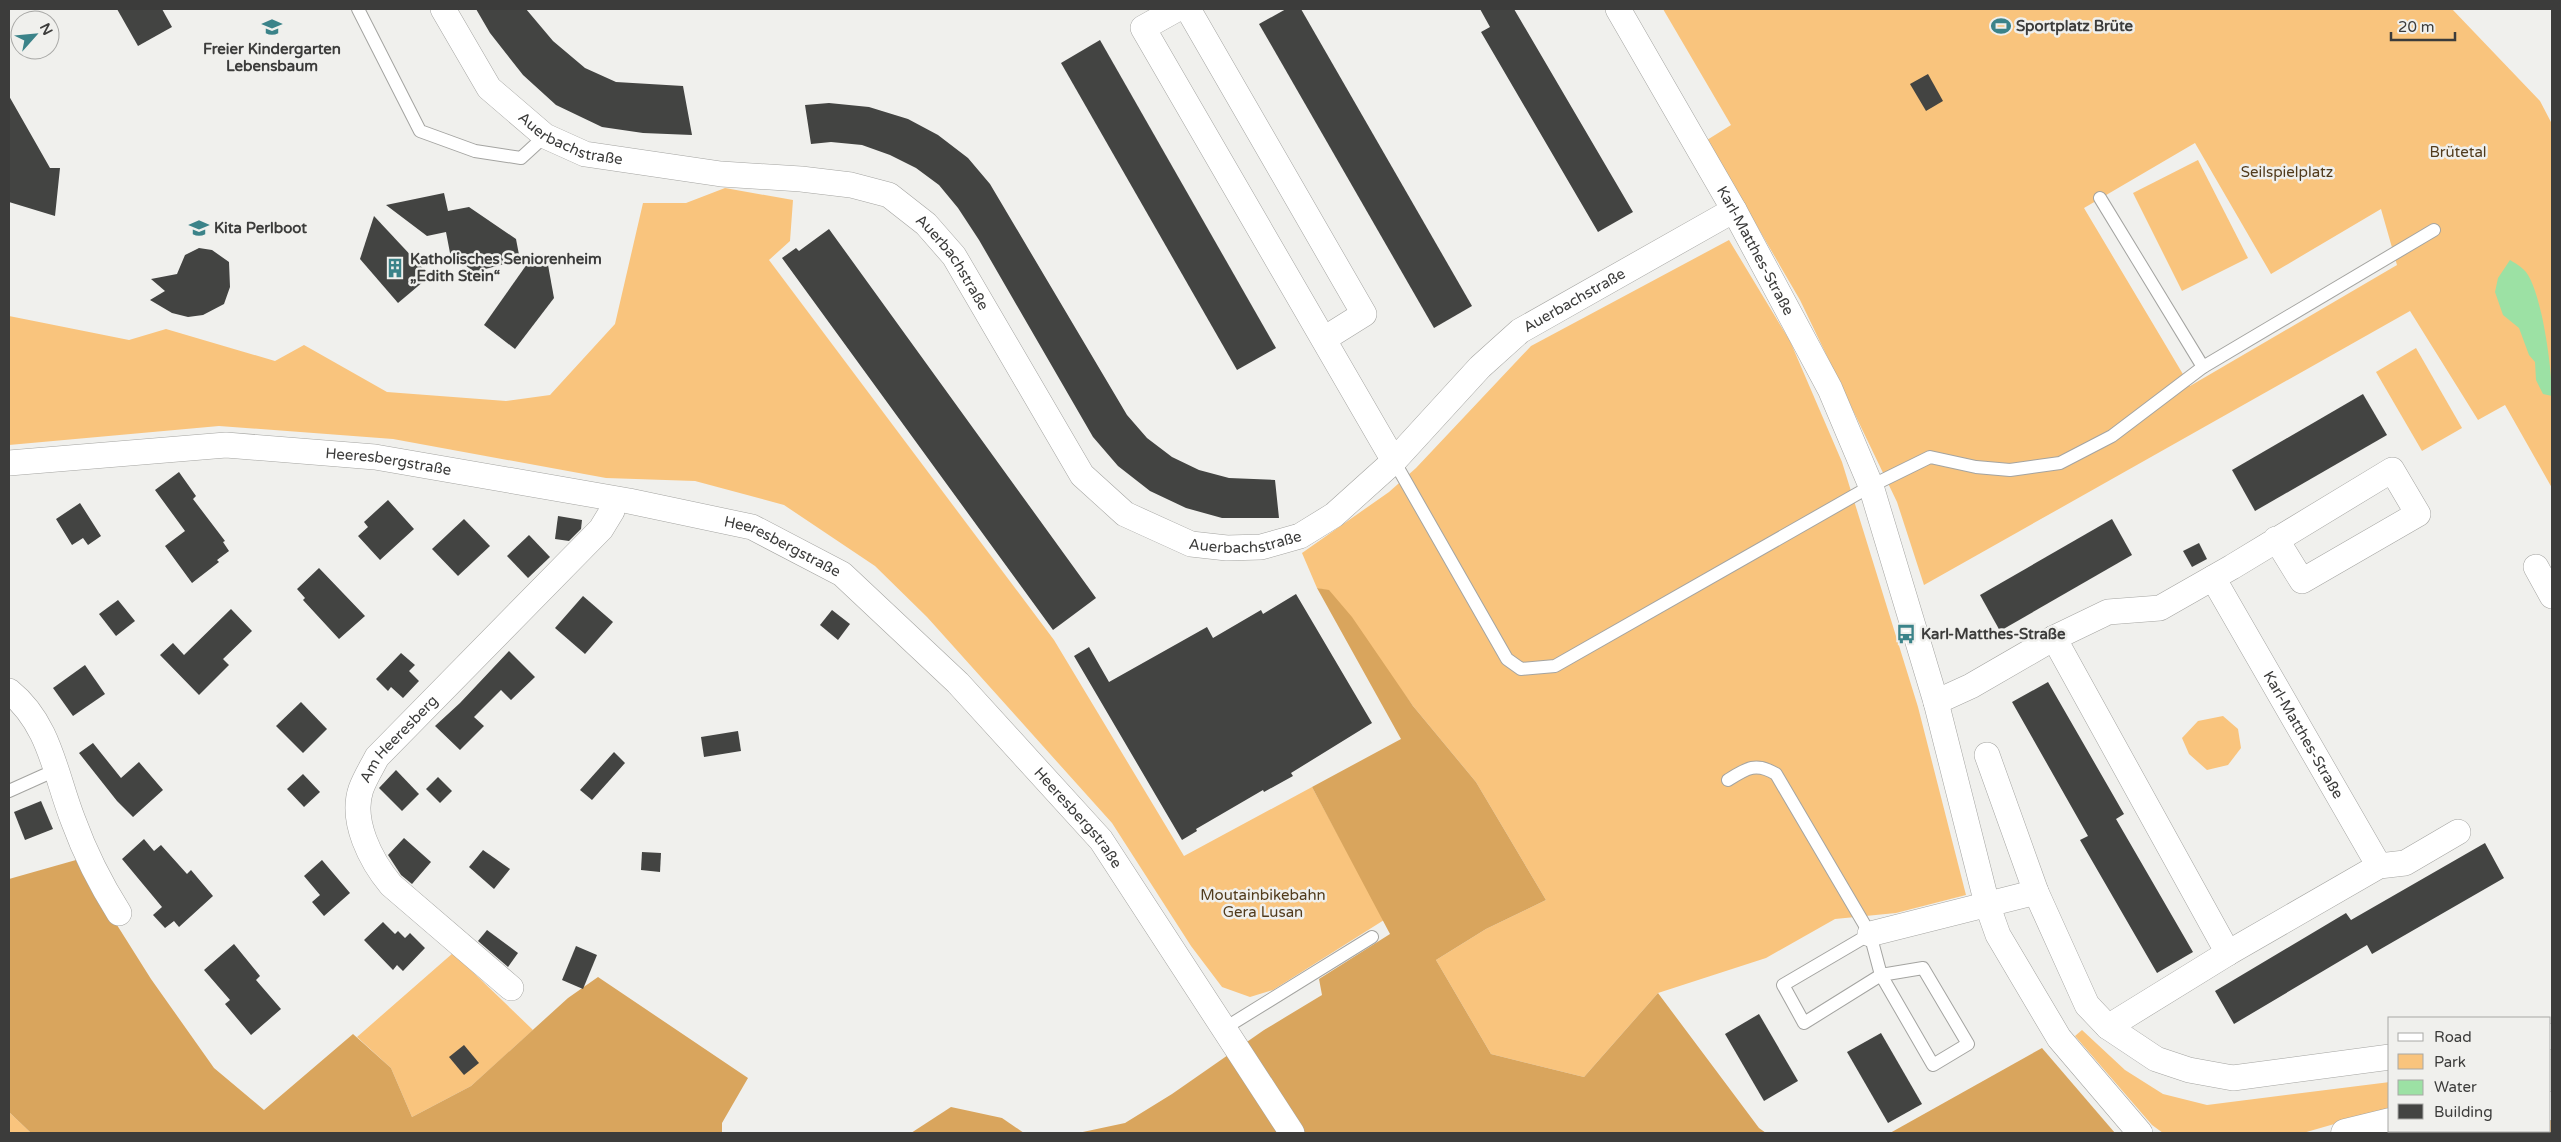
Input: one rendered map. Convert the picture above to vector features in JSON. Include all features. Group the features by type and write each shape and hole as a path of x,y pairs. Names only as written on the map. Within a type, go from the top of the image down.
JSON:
{"street":[{"name":"Auerbachstraße","path":"443,9 488,88 545,136 585,154 721,174 800,179 851,185 889,195 926,224 954,256 1082,475 1125,514 1191,544 1227,548 1261,547 1300,536 1334,515 1394,462 1480,367 1520,331 1734,210"},
{"path":"1177,9 1143,28 1394,462"},
{"path":"1188,9 1364,314 1324,339"},
{"name":"Karl-Matthes-Straße","path":"1618,9 1734,210 1830,389 1871,486 1936,702 1987,904 1998,935 2059,1038 2140,1133"},
{"name":"Heeresbergstraße","path":"9,463 226,445 375,457 614,499 752,527 842,574 958,683 1101,840 1292,1133"},
{"path":"1936,702 1971,686 2054,638 2108,612 2160,608 2213,578 2276,539 2392,470 2418,514 2302,582 2276,539"},
{"name":"Am Heeresberg","path":"511,988 391,885 376,868 360,826 361,790 377,757 601,529 612,511 614,499"},
{"path":"2536,567 2552,596"},
{"name":"Karl-Matthes-Straße","path":"2213,578 2379,866"},
{"path":"2054,638 2228,953"},
{"path":"9,691 38,724 58,768 72,819 98,881 119,913"},
{"path":"1986,755 2036,892 2087,1005 2108,1027 2156,1059 2189,1070 2233,1078 2388,1057"},
{"path":"2108,1027 2228,953 2379,866 2405,863 2458,832"},
{"path":"1870,934 2036,892"},
{"path":"2345,1133 2388,1122"}],"lane":[{"path":"358,9 420,131 475,150 521,158 545,136"},
{"path":"2100,198 2203,367"},
{"path":"1394,462 1507,659 1521,668 1555,666 1871,486 1930,457 1976,467 2010,470 2060,463 2112,436 2203,367 2434,230"},
{"path":"1728,780 1753,766 1765,767 1776,774 1870,934 1881,975 1932,1065 1968,1044 1923,968 1881,975 1804,1023 1782,985 1870,934"},
{"path":"9,790 58,768"},
{"path":"1224,1028 1372,937"}],"green space":[{"path":"1663,9 2452,9 2540,101 2552,124 2552,488 2505,405 2478,420 2410,311 1924,585 1897,502 1800,300 1707,140 1731,125","holes":["2195,143 2271,274 2381,209 2397,265 2190,386 2084,208"]},
{"path":"2198,160 2248,258 2182,291 2133,193"},
{"name":"Moutainbikebahn Gera Lusan","path":"725,188 793,200 790,241 769,260 1054,640 1184,856 1312,787 1384,920 1273,990 1250,997 1222,987 1191,946 1112,823 927,617 875,566 784,505 695,481 606,478 393,439 219,426 9,445 9,316 129,340 166,329 275,361 304,345 387,392 506,401 550,395 615,324 643,203 686,203"},
{"path":"1729,240 1790,341 1842,462 1918,707 1966,895 1896,913 1835,919 1766,958 1658,993 1584,1077 1491,1054 1436,960 1486,929 1546,900 1476,782 1413,706 1329,591 1317,588 1302,553 1389,492 1416,468 1531,346"},
{"path":"2416,348 2462,428 2422,451 2376,372"},
{"path":"2223,716 2238,729 2241,748 2228,765 2207,770 2189,754 2182,738 2198,721"},
{"path":"453,953 533,1030 471,1086 412,1117 391,1068 357,1037"},
{"path":"2082,1030 2125,1070 2163,1094 2207,1105 2388,1082 2388,1109 2303,1133 2163,1133 2152,1125 2075,1036"},
{"path":"9,1112 31,1133 9,1133"}],"shaded area":[{"path":"1317,588 1329,590 1352,617 1413,706 1476,782 1546,900 1486,929 1436,960 1491,1054 1584,1077 1658,993 1759,1128 1766,1133 1078,1133 1125,1123 1172,1094 1264,1030 1322,995 1319,979 1390,934 1312,787 1401,739"},
{"path":"76,860 151,979 214,1068 264,1110 353,1034 391,1068 412,1117 471,1086 568,998 598,977 748,1078 722,1123 722,1133 31,1133 9,1112 9,879"},
{"path":"2042,1048 2115,1133 1890,1133"},
{"path":"951,1107 1002,1118 1024,1133 911,1133"},
{"path":"2552,1116 2552,1133 2410,1133 2551,1132"}],"water":[{"path":"2510,260 2526,272 2537,296 2548,350 2552,396 2543,394 2536,380 2535,362 2529,355 2519,328 2503,315 2495,292 2498,278"}],"building":[{"path":"117,9 162,9 172,27 138,46"},
{"path":"476,9 526,9 553,41 585,68 616,82 683,86 692,135 643,133 602,127 556,105 523,75 490,33"},
{"path":"1286,9 1301,9 1472,306 1434,328 1259,24"},
{"path":"1480,9 1514,9 1633,212 1598,232 1481,32 1490,27"},
{"path":"1100,40 1276,348 1237,370 1061,63"},
{"path":"1928,74 1943,101 1926,111 1910,84"},
{"path":"9,96 50,168 60,168 55,216 9,202"},
{"path":"829,103 869,107 908,119 938,135 968,158 990,184 1127,415 1147,438 1172,457 1199,470 1229,478 1275,480 1279,518 1222,518 1186,508 1150,491 1118,466 1093,437 979,240 958,208 939,185 916,168 890,155 862,145 831,142 811,144 805,105"},
{"path":"444,193 448,211 469,207 516,239 520,260 474,272 450,253 446,232 427,236 386,205"},
{"path":"374,216 430,276 398,303 360,259"},
{"path":"829,229 1096,598 1053,630 782,258 796,248 799,251"},
{"path":"199,248 212,250 229,262 230,287 224,304 203,315 188,317 172,313 150,300 165,291 151,279 177,274 185,255"},
{"path":"546,254 554,298 515,349 484,325 532,257"},
{"path":"2363,394 2387,435 2255,511 2232,470"},
{"path":"179,472 196,496 193,499 225,541 223,542 229,551 217,560 219,562 192,583 165,546 185,531 155,490"},
{"path":"388,500 414,529 380,560 358,536 368,527 364,522"},
{"path":"80,503 101,536 88,545 83,538 72,545 56,519"},
{"path":"558,516 582,520 581,529 569,541 555,539"},
{"path":"464,519 490,546 458,576 432,549"},
{"path":"2112,519 2132,555 2000,631 1980,595"},
{"path":"529,535 550,557 528,578 507,556"},
{"path":"2199,543 2207,559 2192,567 2183,551"},
{"path":"319,568 365,616 339,639 303,600 305,598 297,589"},
{"path":"1296,594 1372,723 1291,773 1293,776 1264,792 1263,790 1196,829 1197,831 1182,840 1074,656 1089,647 1109,682 1207,627 1213,638 1261,610 1263,614"},
{"path":"583,596 613,622 585,654 555,628"},
{"path":"118,600 135,621 116,636 99,614"},
{"path":"231,609 252,631 223,659 229,665 199,695 160,655 173,643 184,655"},
{"path":"832,610 850,624 838,640 820,625"},
{"path":"509,651 535,677 511,700 501,690 474,717 484,726 460,750 435,726 460,703"},
{"path":"401,653 415,665 409,671 419,681 403,698 391,687 388,691 376,679"},
{"path":"85,665 105,694 73,716 53,688"},
{"path":"2048,682 2124,814 2116,819 2193,952 2157,973 2080,840 2088,836 2012,702"},
{"path":"301,702 327,729 303,753 276,726"},
{"path":"738,731 741,751 704,757 701,737"},
{"path":"93,743 121,778 139,762 163,790 133,817 117,801 79,753"},
{"path":"614,752 625,763 592,800 580,790"},
{"path":"396,770 419,794 402,811 379,788"},
{"path":"303,774 320,792 304,807 287,789"},
{"path":"438,777 452,791 440,803 426,789"},
{"path":"41,801 53,829 25,840 14,812"},
{"path":"404,838 431,862 412,884 401,875 388,855"},
{"path":"144,839 154,851 161,845 187,874 191,870 213,896 179,927 174,921 165,928 153,915 162,907 122,859"},
{"path":"2485,843 2504,878 2372,954 2367,945 2234,1024 2215,991 2346,913 2351,920"},
{"path":"483,850 510,869 494,889 469,867"},
{"path":"642,852 661,853 660,872 641,870"},
{"path":"322,860 350,893 324,916 312,902 320,895 304,876"},
{"path":"383,922 395,934 398,931 405,938 410,933 425,948 403,971 397,965 393,970 364,940"},
{"path":"487,930 518,953 508,967 478,941"},
{"path":"234,944 260,976 256,980 281,1009 251,1035 225,1004 230,1000 204,970"},
{"path":"576,946 597,955 583,989 562,980"},
{"path":"1759,1014 1798,1081 1764,1101 1725,1034"},
{"path":"1881,1033 1922,1104 1888,1123 1847,1052"},
{"path":"464,1045 479,1063 464,1075 449,1057"}],"place":[{"name":"Sportplatz Brüte","path":"2001,26"},
{"name":"Freier Kindergarten Lebensbaum","path":"272,27"},
{"name":"Kita Perlboot","path":"199,228"},
{"name":"Katholisches Seniorenheim „Edith Stein“","path":"395,268"},
{"name":"Karl-Matthes-Straße","path":"1906,634"}],"park label":[{"name":"Brütetal","path":"2458,152"},
{"name":"Seilspielplatz","path":"2287,172"}]}
